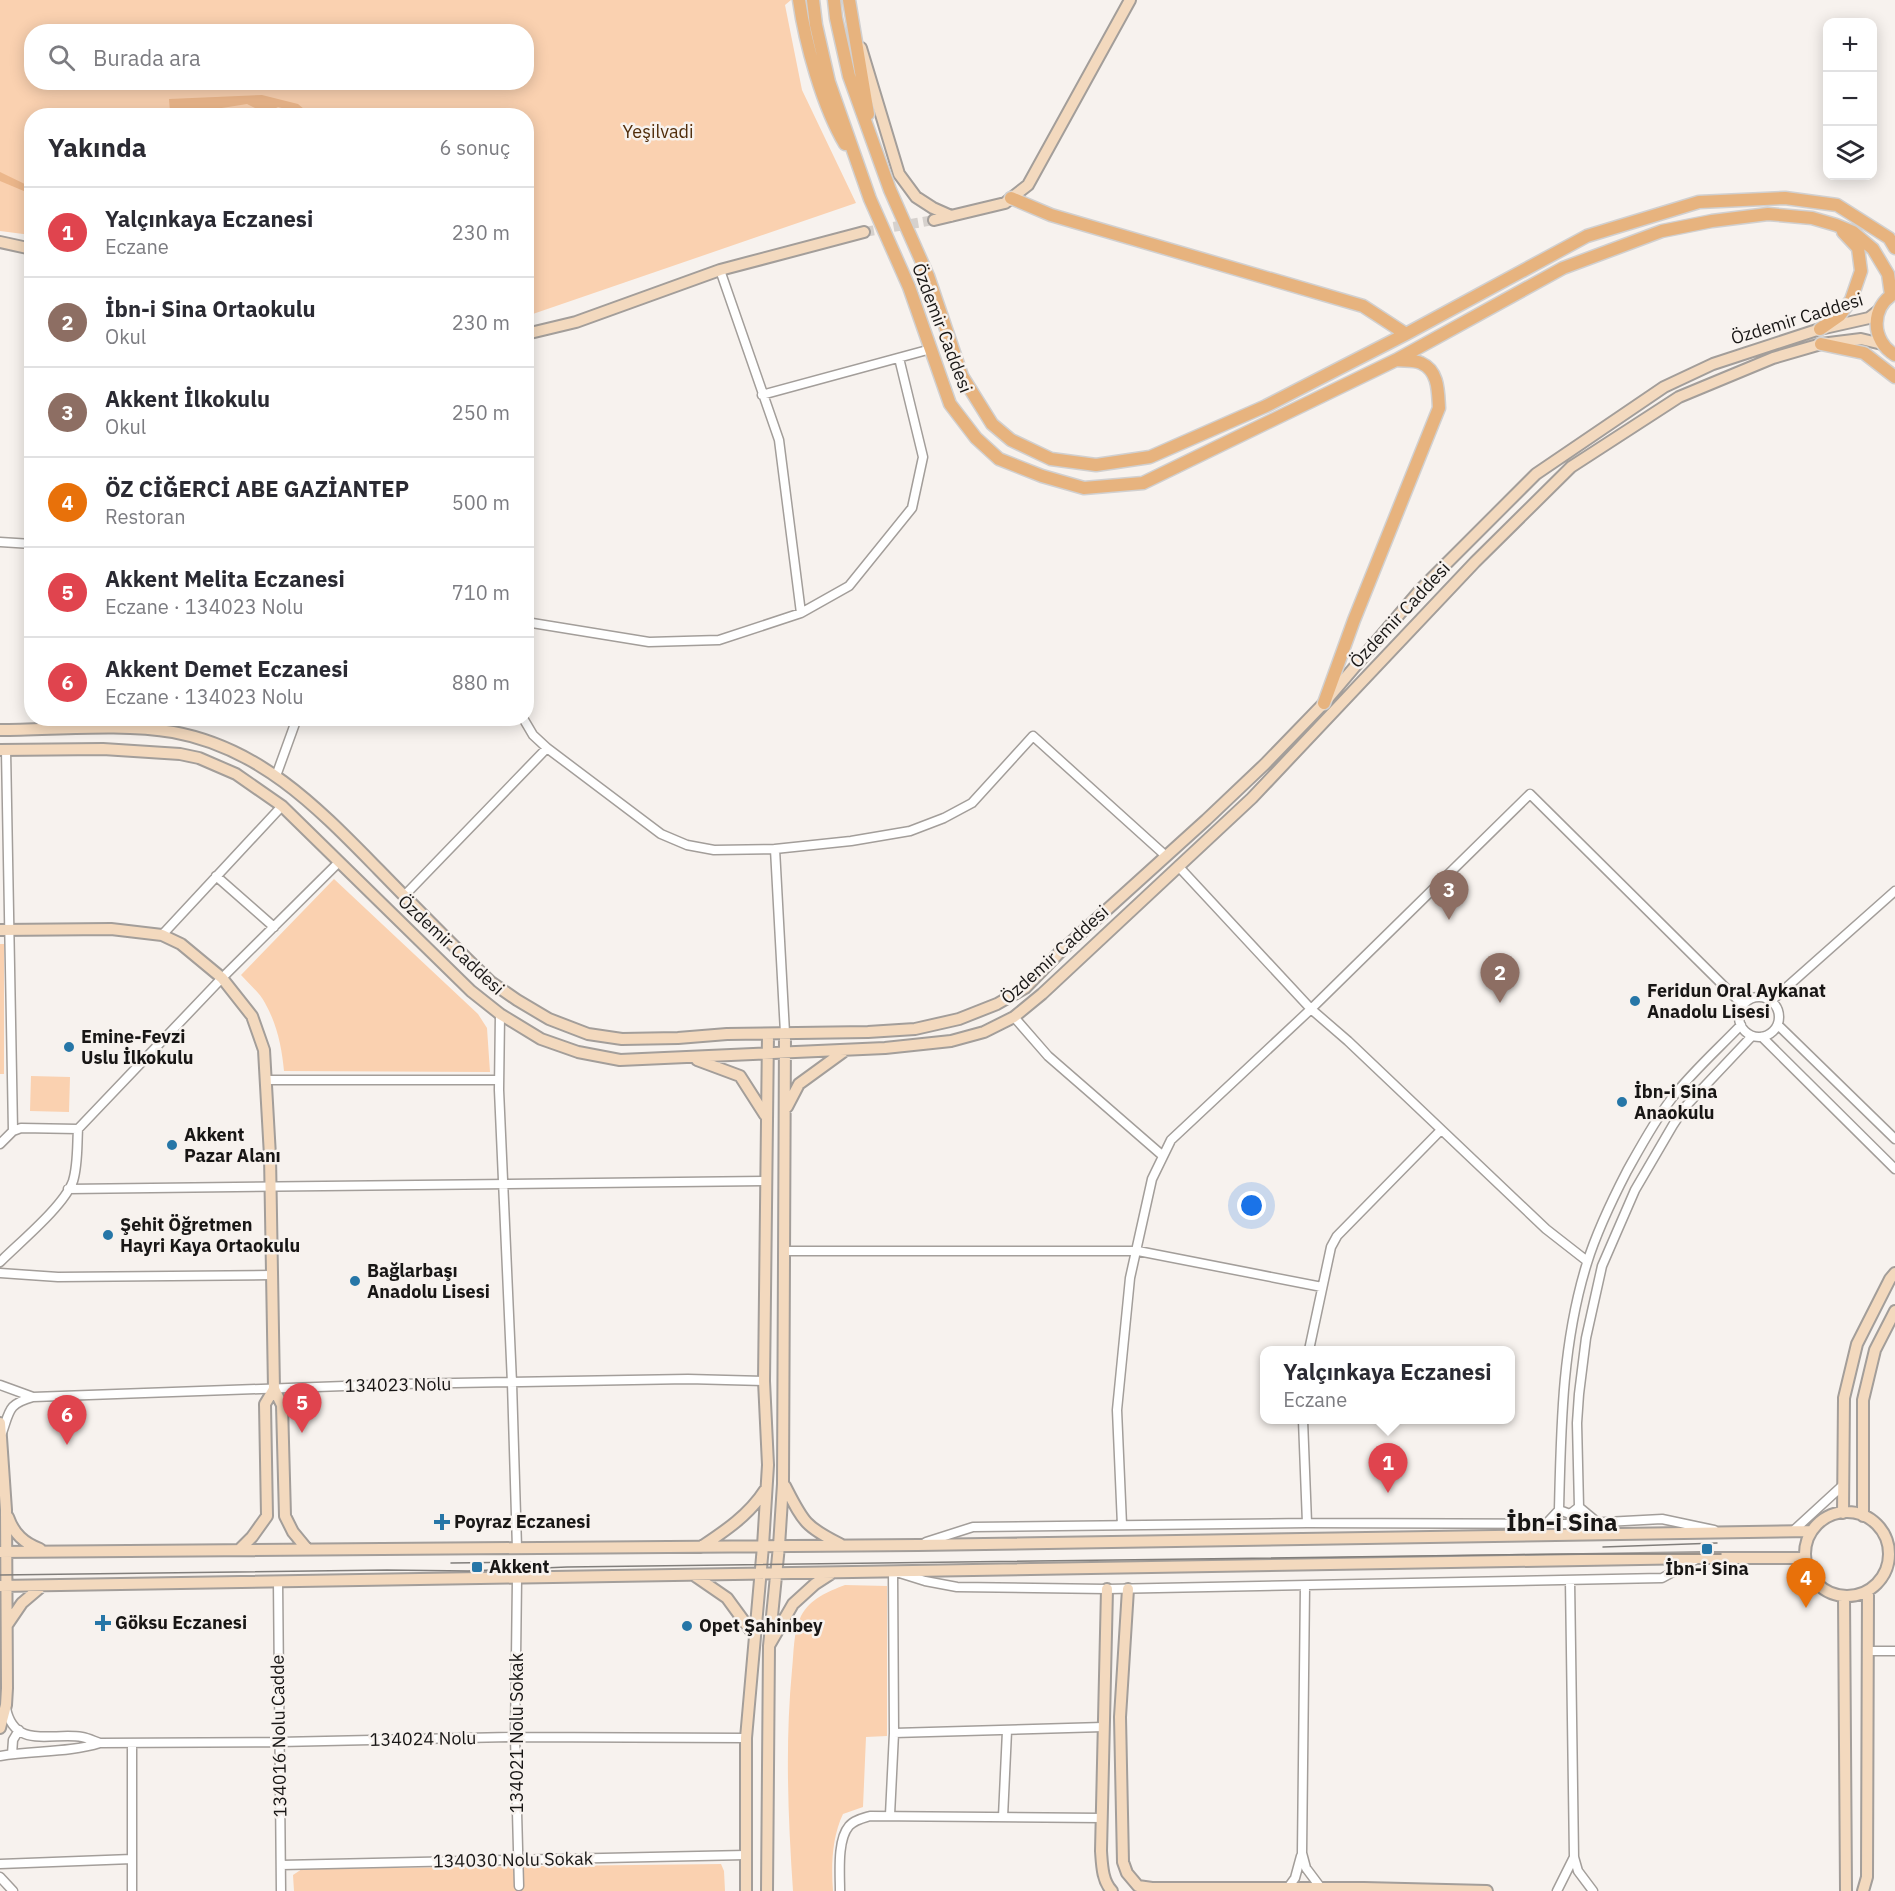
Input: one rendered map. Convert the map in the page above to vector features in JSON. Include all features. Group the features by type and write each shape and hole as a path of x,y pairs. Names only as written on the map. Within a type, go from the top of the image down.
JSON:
{"main road":[{"path":"799,0 803,27 833,124 858,168"},
{"name":"Özdemir Caddesi","path":"813,0 816,25 829,82 858,168 909,287 950,404 976,438 999,459 1042,476 1084,488 1143,483 1396,360 1563,268 1662,231 1712,221 1768,214 1812,218 1853,232 1873,249 1888,274 1893,294"},
{"name":"Özdemir Caddesi","path":"834,0 849,76 874,151 928,276 962,376 992,424 1011,440 1051,459 1096,465 1150,458 1266,406 1406,334 1587,236 1699,202 1785,198 1837,205 1889,238 1895,248"},
{"path":"933,220 1005,202 1028,185 1130,0"},
{"path":"849,2 874,151"},
{"path":"849,2 899,174 916,197 951,216"},
{"path":"1011,198 1051,215 1363,306 1406,334"},
{"path":"1820,329 1840,315 1851,300 1861,271 1857,248 1836,225"},
{"path":"534,332 576,322 720,270 864,232"},
{"path":"0,242 24,247"},
{"path":"1893,294 1878,311 1877,332 1882,344 1895,355"},
{"name":"Özdemir Caddesi","path":"0,730 135,729 172,732 228,748 252,760 312,802 491,982 549,1019 588,1034 622,1039 915,1029 959,1019 997,1004 1025,988 1059,953 1265,764 1324,703 1420,590 1536,474 1664,387 1713,364 1820,329 1869,318 1878,311"},
{"name":"Özdemir Caddesi","path":"3,750 103,749 180,754 199,758 236,774 282,806 471,991 500,1014 542,1039 578,1052 620,1060 691,1058 843,1052 951,1041 984,1032 1014,1017 1042,994 1252,798 1475,561 1571,467 1679,397 1773,358 1821,344 1861,339 1882,344"},
{"path":"1821,344 1864,353 1895,376"},
{"path":"1324,703 1354,620 1439,408 1438,383 1431,372 1422,364 1396,360"},
{"path":"5,930 111,928 162,935 181,944 222,978 252,1016 264,1050 270,1185 274,1389 282,1406 285,1516 293,1532 307,1550"},
{"path":"767,1891 769,1646 783,1484 785,1033"},
{"path":"746,1891 746,1738 768,1465 764,1381 768,1034"},
{"path":"785,1110 799,1084 843,1052"},
{"path":"691,1058 740,1076 766,1118"},
{"path":"1843,1513 1844,1398 1857,1344 1895,1273"},
{"path":"1863,1516 1863,1400 1875,1350 1895,1311"},
{"path":"238,1550 252,1537 267,1516 265,1404 274,1389"},
{"path":"0,1728 6,1705 3,1552 6,1510 1,1428"},
{"path":"783,1484 803,1520 818,1533 843,1546"},
{"path":"701,1547 744,1516 759,1500 767,1487"},
{"path":"6,1510 12,1529 19,1537 28,1544 49,1552"},
{"path":"1843,1513 1863,1516 1881,1530 1887,1542 1889,1555 1887,1569 1880,1581 1868,1591 1856,1596 1828,1592 1816,1584 1808,1572 1805,1558 1807,1541 1821,1521 1833,1515 1843,1513"},
{"path":"3,1552 843,1546 1812,1531"},
{"path":"3,1586 1805,1558"},
{"path":"769,1646 793,1604 815,1584 833,1573"},
{"path":"695,1575 727,1598 754,1635"},
{"path":"6,1626 22,1603 42,1585"},
{"path":"1107,1589 1101,1851 1103,1872 1108,1887 1112,1891"},
{"path":"1128,1589 1120,1717 1123,1862 1126,1873 1138,1886 1487,1891"},
{"path":"1851,1891 1865,1887 1868,1591"},
{"path":"1844,1596 1846,1891"},
{"path":"1106,1606 1127,1607"}],"street":[{"path":"720,270 779,440 801,613"},
{"path":"762,395 931,349"},
{"path":"534,623 649,642 719,640 801,613 849,586 912,508 923,457 899,358"},
{"path":"0,542 24,544"},
{"path":"276,776 294,726"},
{"path":"528,726 533,735 547,748 661,834 687,845 714,850 775,849 851,841 910,831 944,818 972,803 1033,736 1166,856"},
{"path":"404,896 547,748"},
{"path":"3,750 5,930 14,1131"},
{"path":"1122,1526 1117,1410 1130,1278 1138,1251 1152,1179 1171,1140 1311,1009 1530,794 1743,1005"},
{"path":"162,935 282,806"},
{"path":"775,849 785,1033"},
{"path":"0,1262 68,1190 75,1171 78,1129 222,978 339,862"},
{"path":"1179,867 1311,1009 1546,1229 1587,1261"},
{"path":"216,876 274,927"},
{"path":"1771,1001 1895,891"},
{"path":"1756,998 1771,1001 1779,1015 1778,1025 1772,1033 1762,1037 1752,1036 1741,1025 1739,1015 1743,1005 1756,998"},
{"path":"500,1014 502,1183 517,1548"},
{"path":"1014,1017 1048,1056 1163,1156"},
{"path":"1546,1524 1559,1510 1561,1422 1566,1364 1587,1261 1621,1183 1659,1117 1673,1096 1741,1025"},
{"path":"1778,1025 1895,1139"},
{"path":"1596,1522 1579,1507 1577,1423 1589,1322 1602,1266 1635,1190 1673,1125 1685,1107 1752,1036"},
{"path":"1762,1037 1895,1169"},
{"path":"0,1079 12,1079"},
{"path":"265,1080 499,1080"},
{"path":"0,1144 14,1131 21,1128 78,1129"},
{"path":"1310,1346 1331,1247 1337,1236 1441,1130"},
{"path":"68,1190 270,1185 766,1181"},
{"path":"784,1251 1138,1251 1322,1287"},
{"path":"0,1273 58,1277 272,1275"},
{"name":"134023 Nolu","path":"33,1397 400,1384 688,1379 764,1381"},
{"path":"0,1385 33,1397"},
{"path":"1,1428 11,1408 17,1402 33,1397"},
{"path":"1303,1424 1307,1523"},
{"path":"1793,1532 1842,1486"},
{"path":"1559,1510 1570,1514 1579,1507"},
{"path":"918,1545 973,1527 1307,1523 1546,1524 1662,1519 1729,1533"},
{"path":"890,1815 894,1733 893,1571 925,1581 957,1587 1128,1589 1662,1578 1699,1558"},
{"name":"134021 Nolu Sokak","path":"517,1579 515,1737 519,1886"},
{"path":"1570,1580 1574,1857 1578,1871 1593,1891"},
{"name":"134016 Nolu Cadde","path":"278,1581 281,1891"},
{"path":"1287,1889 1295,1878 1302,1853 1305,1586"},
{"path":"1869,1651 1895,1652"},
{"path":"6,1705 9,1717 19,1730 13,1740 12,1754"},
{"path":"894,1733 1103,1727"},
{"name":"134024 Nolu","path":"19,1730 37,1737 81,1737 100,1743 515,1737 746,1738"},
{"path":"1003,1817 1007,1731"},
{"name":"134024 Nolu","path":"0,1756 81,1749 100,1743"},
{"path":"132,1743 132,1891"},
{"path":"840,1891 840,1854 844,1834 850,1824 870,1816 1102,1818"},
{"path":"1302,1853 1306,1868 1321,1888"},
{"name":"134030 Nolu Sokak","path":"280,1865 746,1855"},
{"path":"1557,1891 1574,1857"},
{"path":"0,1864 132,1859"},
{"path":"0,1877 13,1891"}],"green space":[{"name":"Yeşilvadi","path":"0,0 791,0 785,5 802,90 856,203 534,314 534,108 24,108 24,234 0,231"},
{"path":"334,879 478,1014 487,1028 490,1072 284,1071 273,1019 260,996 241,975"},
{"path":"0,944 4,944 4,1074 0,1074"},
{"path":"31,1076 70,1077 69,1112 30,1111"},
{"path":"845,1585 887,1586 887,1736 866,1737 863,1807 843,1814 839,1823 833,1852 833,1891 793,1891 788,1753 795,1636 798,1622 805,1610 826,1593"},
{"path":"721,1864 724,1871 725,1891 294,1891 293,1875 302,1869"}],"shaded area":[{"path":"262,95 298,104 303,108 255,108 247,104 222,108 170,108 169,99"},
{"path":"0,172 24,184 24,191 0,181"}],"tunnel":[{"path":"864,232 934,220"}],"tram line":[{"path":"1603,1547 1717,1543"},
{"path":"0,1575 468,1571 567,1567 1572,1554 1721,1554"},
{"path":"451,1563 541,1562"}],"place":[{"name":"Akkent İlkokulu","path":"1449,920"},
{"name":"Feridun Oral Aykanat Anadolu Lisesi","path":"1635,1001"},
{"name":"İbn-i Sina Ortaokulu","path":"1500,1003"},
{"name":"Emine-Fevzi Uslu İlkokulu","path":"69,1047"},
{"name":"İbn-i Sina Anaokulu","path":"1622,1102"},
{"name":"Akkent Pazar Alanı","path":"172,1145"},
{"name":"Şehit Öğretmen Hayri Kaya Ortaokulu","path":"108,1235"},
{"name":"Bağlarbaşı Anadolu Lisesi","path":"355,1281"},
{"name":"Akkent Melita Eczanesi","path":"302,1433"},
{"name":"Akkent Demet Eczanesi","path":"67,1445"},
{"name":"Yalçınkaya Eczanesi","path":"1388,1493"},
{"name":"Poyraz Eczanesi","path":"442,1522"},
{"name":"İbn-i Sina","path":"1707,1549"},
{"name":"Akkent","path":"477,1567"},
{"name":"ÖZ CİĞERCİ ABE GAZİANTEP","path":"1806,1608"},
{"name":"Göksu Eczanesi","path":"103,1623"},
{"name":"Opet Şahinbey","path":"687,1626"}],"district":[{"name":"İbn-i Sina","path":"1562,1523"}]}
